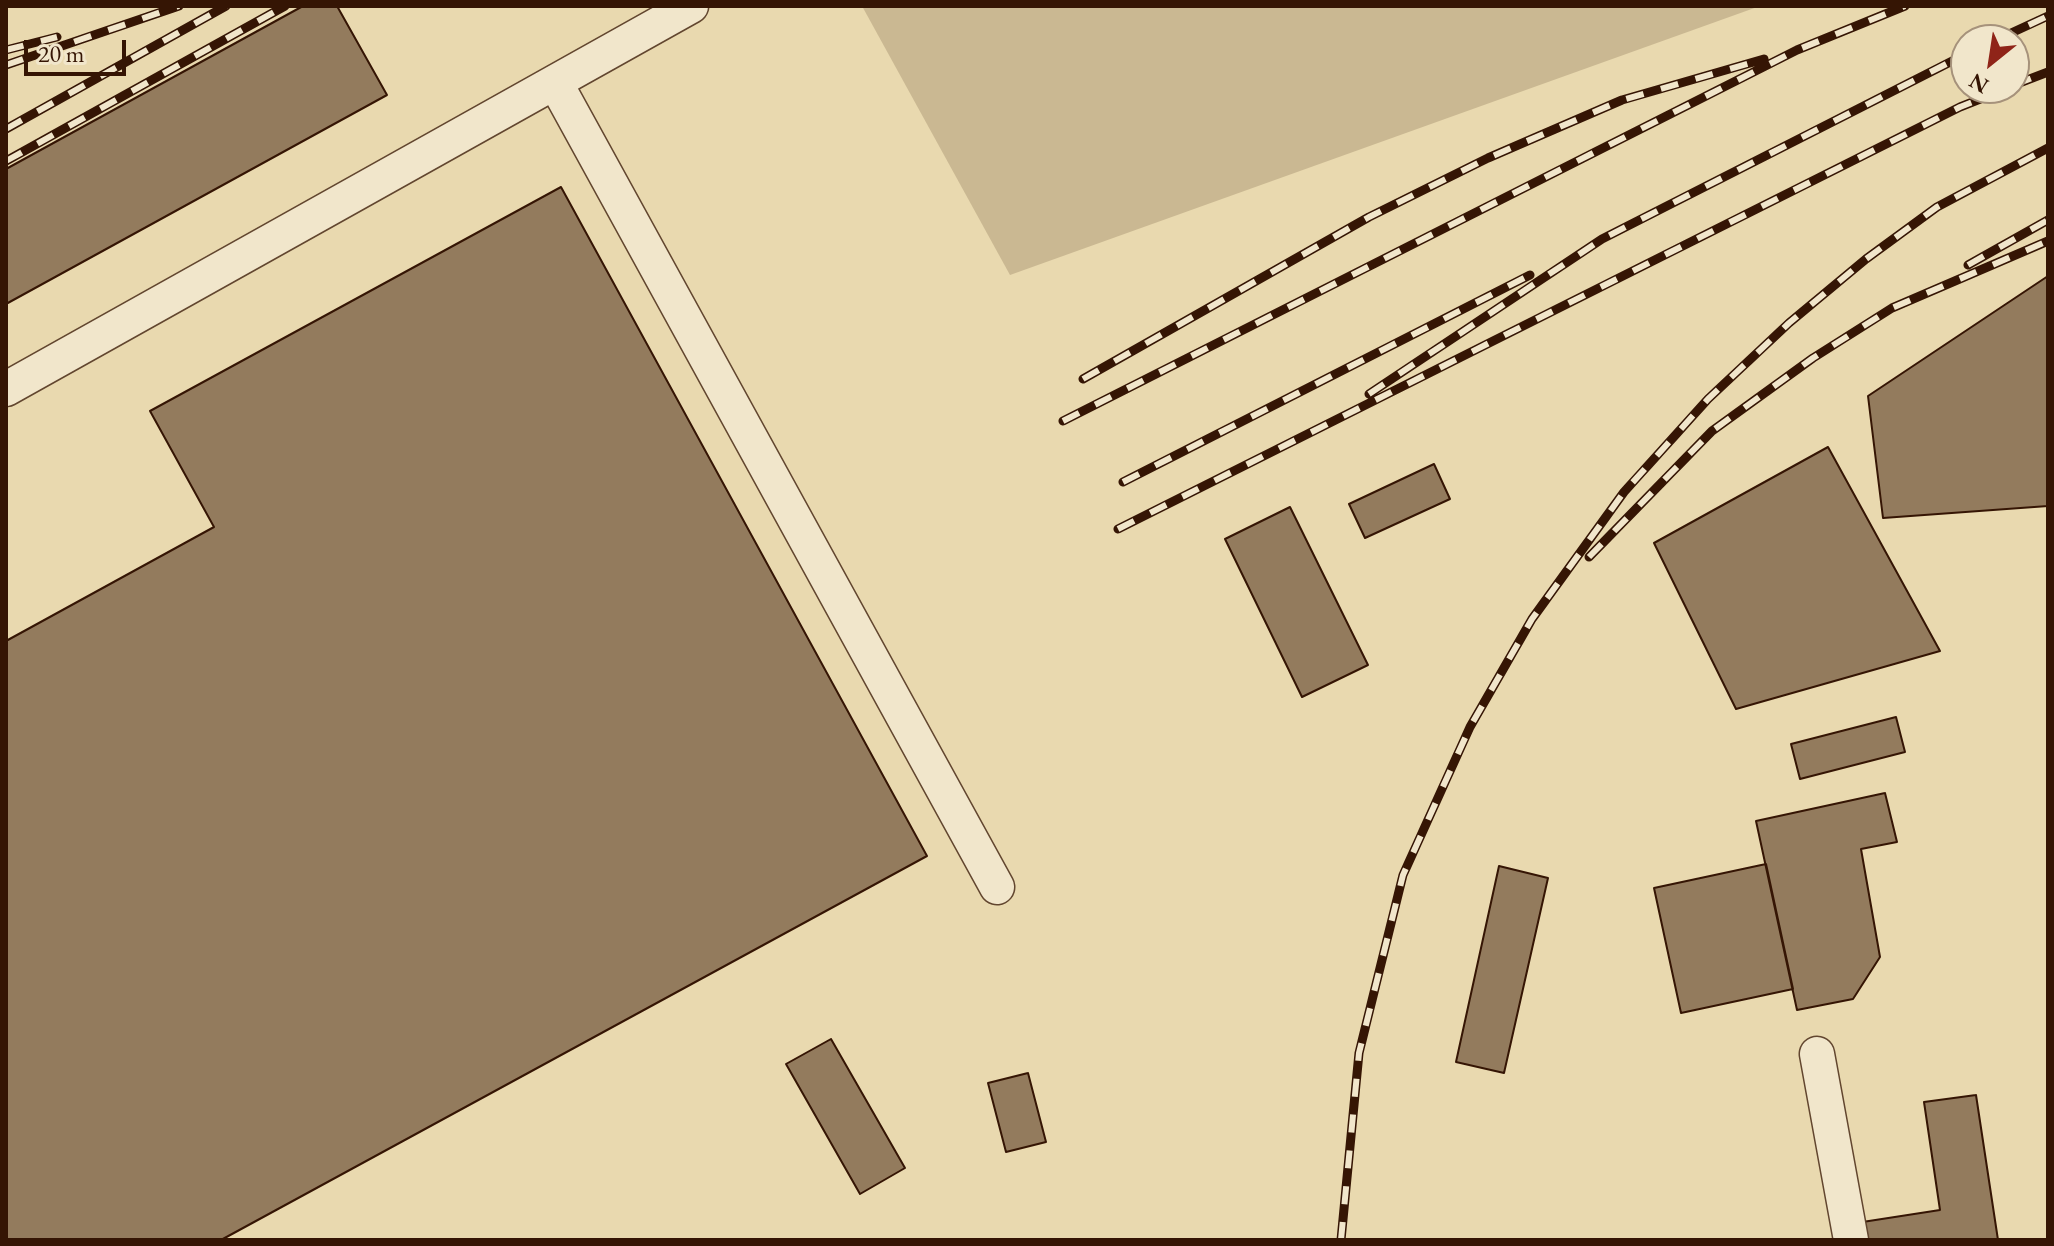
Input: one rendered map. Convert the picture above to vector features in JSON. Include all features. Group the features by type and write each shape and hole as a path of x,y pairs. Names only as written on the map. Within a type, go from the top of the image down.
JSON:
{"lane":[{"path":"6,389 691,6"},
{"path":"556,84 997,887"},
{"path":"1817,1054 1851,1240"}],"shaded area":[{"path":"862,6 1760,6 1010,275"}],"building":[{"path":"303,6 337,6 387,95 6,304 6,169"},
{"path":"561,187 927,856 221,1240 6,1240 6,641 214,527 150,411"},
{"path":"2048,276 2048,506 1883,518 1868,396"},
{"path":"1828,447 1940,651 1736,709 1654,543"},
{"path":"1434,464 1450,499 1365,538 1349,504"},
{"path":"1290,507 1368,665 1302,697 1225,539"},
{"path":"1896,717 1905,752 1800,779 1791,744"},
{"path":"1885,793 1897,842 1861,849 1880,957 1853,999 1797,1010 1756,821"},
{"path":"1766,864 1793,989 1681,1013 1654,888"},
{"path":"1499,866 1548,878 1504,1073 1456,1062"},
{"path":"831,1039 905,1168 860,1194 786,1064"},
{"path":"1028,1073 1046,1142 1006,1152 988,1083"},
{"path":"1976,1095 1998,1240 1859,1240 1856,1223 1940,1210 1924,1102"}],"railway":[{"path":"6,65 179,6"},
{"path":"6,129 226,6"},
{"path":"6,161 285,6"},
{"path":"1063,421 1797,50 1905,6"},
{"path":"2030,24 2048,16"},
{"path":"6,50 57,37"},
{"path":"1083,379 1369,217 1488,158 1622,100 1764,59"},
{"path":"1369,394 1602,239 1950,62"},
{"path":"2030,79 2048,72"},
{"path":"1118,529 1968,104"},
{"path":"1341,1240 1359,1053 1403,875 1470,727 1532,619 1624,492 1708,399 1789,323 1866,259 1937,207 2048,148"},
{"path":"1968,265 2048,220"},
{"path":"1589,557 1712,431 1813,358 1892,308 2048,241"},
{"path":"1123,482 1530,275"}]}
